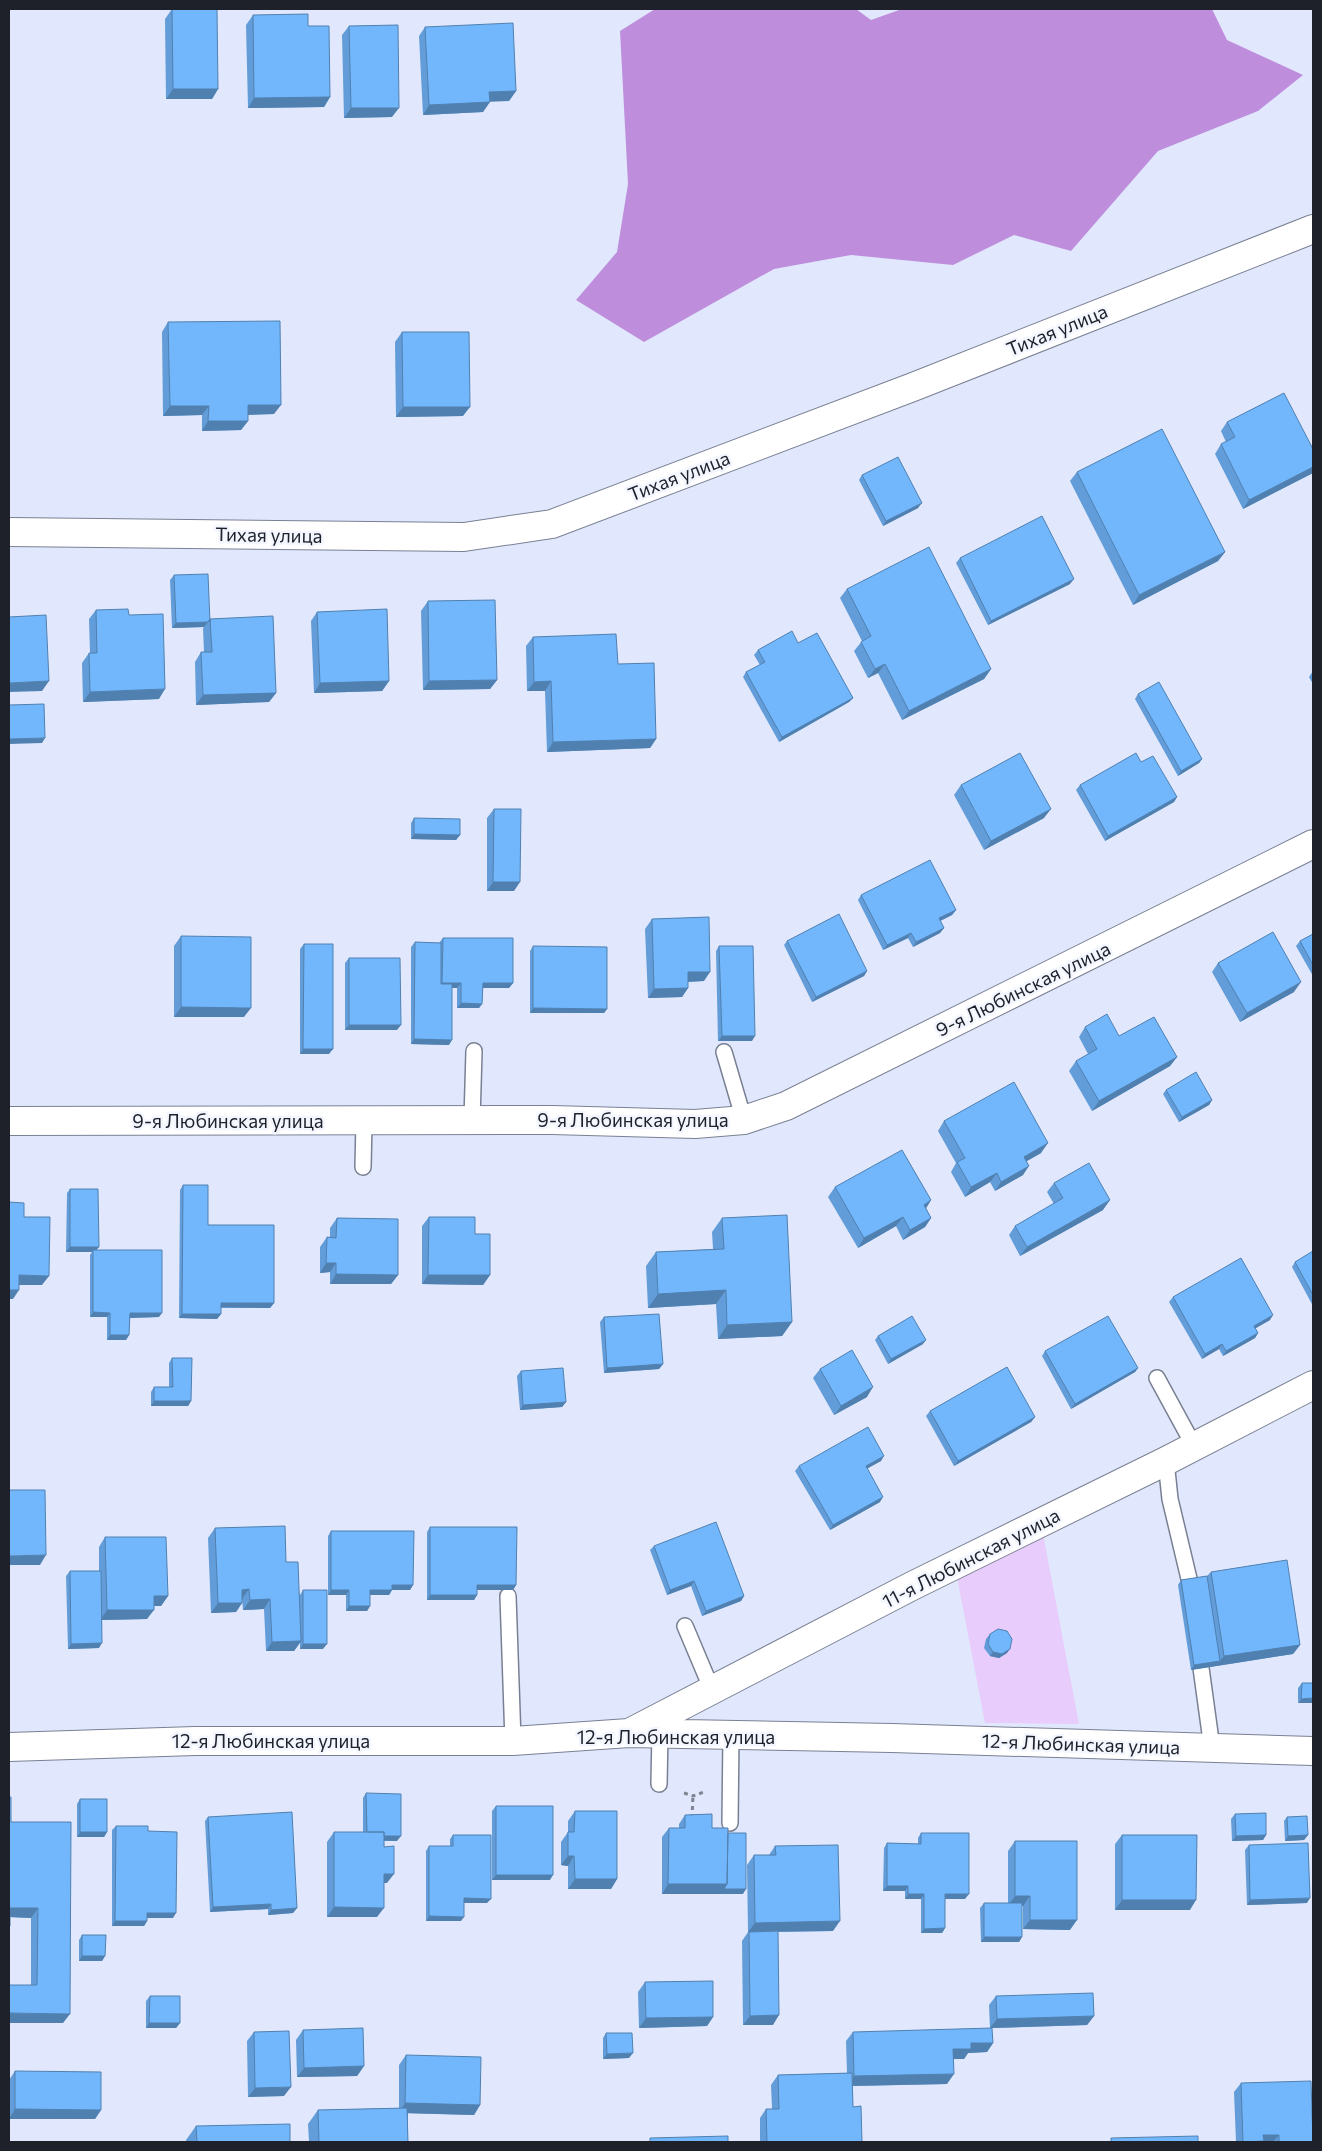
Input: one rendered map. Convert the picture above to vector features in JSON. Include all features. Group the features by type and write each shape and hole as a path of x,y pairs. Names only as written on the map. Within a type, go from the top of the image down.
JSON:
{"street":[{"name":"Тихая улица","path":"9,532 464,537 552,524 913,387 1313,229"},
{"name":"9-я Любинская улица","path":"9,1121 552,1120 695,1124 744,1120 786,1106 1313,844"},
{"name":"11-я Любинская улица","path":"629,1733 912,1586 1313,1385"},
{"name":"12-я Любинская улица","path":"9,1748 195,1741 513,1741 629,1733 660,1733 1313,1751"}],"lane":[{"path":"472,1120 474,1051"},
{"path":"724,1052 744,1120"},
{"path":"363,1167 364,1120"},
{"path":"1157,1378 1194,1446"},
{"path":"1166,1460 1170,1499 1190,1583"},
{"path":"508,1596 513,1741"},
{"path":"685,1626 712,1690"},
{"path":"1201,1668 1212,1748"},
{"path":"659,1784 660,1733"},
{"path":"730,1823 731,1735"}],"path":[{"path":"692,1824 693,1796"}],"shaded area":[{"path":"655,9 856,9 871,20 902,9 1212,9 1227,40 1303,75 1258,111 1158,151 1071,251 1014,235 953,265 851,255 774,269 644,342 576,300 617,252 628,184 620,31"},
{"path":"1043,1534 1079,1724 985,1723 957,1577"}],"building":[{"path":"172,9 217,9 218,89 173,89"},
{"path":"308,14 308,26 329,26 330,97 254,98 253,15"},
{"path":"513,23 516,91 489,92 490,102 429,105 425,27"},
{"path":"398,25 399,108 351,108 349,26"},
{"path":"280,321 281,405 248,405 248,421 208,421 209,406 170,406 168,322"},
{"path":"402,332 469,332 470,407 403,407"},
{"path":"1284,393 1313,449 1313,467 1249,500 1221,444 1235,437 1227,422"},
{"path":"1162,429 1225,552 1139,595 1077,472"},
{"path":"898,457 922,503 886,521 862,475"},
{"path":"1042,516 1074,579 991,621 960,558"},
{"path":"929,547 991,669 909,711 885,664 875,669 861,642 871,636 847,589"},
{"path":"208,574 210,619 208,622 176,623 174,575"},
{"path":"495,600 497,680 429,681 428,601"},
{"path":"128,609 129,615 163,614 165,689 90,692 89,653 97,653 96,610"},
{"path":"387,609 389,681 320,683 317,612"},
{"path":"46,615 49,681 9,683 9,617"},
{"path":"273,616 276,693 203,695 201,652 212,652 210,619"},
{"path":"792,631 798,643 817,633 853,698 782,737 746,672 765,662 758,650"},
{"path":"616,634 618,664 654,663 656,739 553,742 551,681 534,682 533,637"},
{"path":"1159,682 1202,759 1181,771 1138,694"},
{"path":"44,704 45,738 9,739 9,705"},
{"path":"1020,753 1051,809 991,841 961,785"},
{"path":"1136,753 1141,762 1153,756 1177,797 1108,836 1080,785"},
{"path":"494,809 521,809 520,882 493,882"},
{"path":"414,818 460,819 460,835 414,834"},
{"path":"930,860 956,910 939,918 944,928 916,942 911,933 887,945 861,895"},
{"path":"839,914 867,971 816,997 787,941"},
{"path":"709,917 710,972 688,972 688,988 654,989 652,919"},
{"path":"1273,932 1301,982 1247,1013 1218,963"},
{"path":"1313,934 1313,965 1300,941"},
{"path":"181,936 251,937 251,1008 181,1007"},
{"path":"443,938 513,938 513,983 483,983 482,1004 461,1003 461,983 442,983"},
{"path":"415,942 441,943 441,984 452,984 452,1040 414,1039"},
{"path":"304,944 333,944 333,1049 303,1049"},
{"path":"533,946 607,947 607,1009 533,1008"},
{"path":"719,946 753,946 755,1036 722,1036"},
{"path":"349,958 400,958 401,1025 349,1025"},
{"path":"1107,1014 1119,1036 1154,1017 1177,1057 1099,1101 1076,1061 1097,1049 1085,1027"},
{"path":"1196,1072 1212,1100 1182,1117 1166,1090"},
{"path":"1014,1082 1048,1143 1024,1157 1029,1166 1001,1182 997,1173 971,1187 957,1162 965,1158 944,1121"},
{"path":"902,1150 931,1200 924,1205 931,1218 910,1230 903,1217 864,1238 835,1187"},
{"path":"1089,1163 1110,1200 1027,1247 1015,1226 1063,1198 1054,1183"},
{"path":"183,1185 208,1185 208,1225 274,1225 274,1303 221,1303 221,1314 182,1314"},
{"path":"70,1189 98,1189 99,1247 70,1247"},
{"path":"9,1202 24,1203 24,1217 50,1217 49,1276 19,1275 19,1290 9,1290"},
{"path":"787,1215 792,1322 727,1325 726,1290 658,1294 656,1252 724,1249 722,1218"},
{"path":"429,1217 475,1217 475,1234 490,1234 490,1275 428,1275"},
{"path":"337,1218 398,1219 398,1275 336,1274 336,1263 326,1263 327,1237 336,1238"},
{"path":"93,1250 162,1250 162,1313 130,1313 129,1335 110,1335 110,1313 93,1312"},
{"path":"1313,1251 1313,1295 1295,1262"},
{"path":"1241,1258 1273,1315 1254,1326 1258,1333 1226,1351 1222,1344 1205,1354 1173,1297"},
{"path":"659,1314 663,1364 607,1368 604,1317"},
{"path":"912,1316 926,1340 891,1359 878,1336"},
{"path":"1108,1316 1138,1368 1075,1404 1045,1351"},
{"path":"852,1350 873,1387 841,1406 820,1369"},
{"path":"172,1358 192,1358 191,1401 154,1401 154,1387 173,1387"},
{"path":"1007,1367 1035,1417 958,1461 930,1411"},
{"path":"563,1368 566,1402 523,1405 521,1371"},
{"path":"868,1427 884,1456 866,1466 883,1497 833,1525 799,1466"},
{"path":"9,1490 45,1490 46,1555 9,1556"},
{"path":"716,1522 744,1596 706,1611 694,1581 670,1590 654,1546"},
{"path":"285,1526 286,1562 298,1562 301,1641 272,1642 270,1599 250,1600 249,1589 242,1590 242,1603 218,1603 215,1528"},
{"path":"430,1527 517,1527 516,1585 477,1585 477,1595 430,1595"},
{"path":"331,1531 414,1531 413,1585 392,1585 392,1590 370,1590 370,1606 349,1606 349,1590 331,1590"},
{"path":"105,1537 166,1537 168,1596 154,1596 154,1610 107,1610"},
{"path":"1287,1560 1300,1645 1224,1656 1211,1572"},
{"path":"70,1571 101,1571 102,1643 71,1644"},
{"path":"1207,1576 1220,1661 1194,1665 1181,1580"},
{"path":"303,1590 327,1590 327,1644 303,1644"},
{"path":"998,1629 1007,1631 1012,1639 1010,1649 1002,1654 993,1652 988,1644 990,1634"},
{"path":"1302,1683 1313,1683 1313,1698 1301,1699"},
{"path":"366,1793 401,1794 401,1836 384,1836 384,1832 367,1832"},
{"path":"9,1797 11,1797 11,1822 71,1822 70,2014 9,2013 9,1985 37,1985 38,1908 10,1908 9,1926"},
{"path":"80,1799 107,1799 107,1832 80,1832"},
{"path":"496,1806 553,1806 553,1875 496,1875"},
{"path":"575,1811 617,1811 617,1879 575,1879 574,1856 568,1856 568,1832 574,1832"},
{"path":"292,1812 297,1908 271,1910 271,1904 213,1907 208,1817"},
{"path":"1266,1813 1266,1835 1236,1836 1235,1814"},
{"path":"712,1814 712,1828 728,1828 727,1884 668,1884 669,1828 685,1828 685,1815"},
{"path":"1307,1816 1308,1835 1288,1836 1287,1817"},
{"path":"116,1826 148,1826 148,1831 177,1832 176,1913 147,1913 147,1921 115,1921"},
{"path":"334,1832 384,1832 384,1847 394,1846 394,1874 384,1874 384,1908 334,1907"},
{"path":"728,1833 746,1833 746,1889 724,1889 727,1884"},
{"path":"921,1833 969,1833 969,1894 945,1894 945,1928 924,1929 924,1894 908,1894 908,1886 887,1886 887,1843 921,1844"},
{"path":"453,1835 491,1835 491,1899 464,1898 464,1917 429,1916 429,1846 453,1846"},
{"path":"1122,1835 1197,1835 1196,1900 1122,1900"},
{"path":"1015,1841 1077,1841 1077,1920 1030,1920 1030,1896 1015,1896"},
{"path":"1308,1843 1310,1898 1250,1900 1249,1845"},
{"path":"838,1845 840,1921 755,1923 754,1855 776,1855 775,1846"},
{"path":"984,1903 1022,1903 1022,1937 984,1937"},
{"path":"778,1931 779,2015 750,2016 749,1932"},
{"path":"82,1935 106,1935 105,1956 82,1956"},
{"path":"713,1981 713,2017 646,2018 645,1982"},
{"path":"1093,1993 1094,2016 997,2019 996,1996"},
{"path":"150,1996 180,1996 180,2023 149,2023"},
{"path":"363,2028 364,2066 304,2068 303,2030"},
{"path":"992,2028 993,2043 971,2043 971,2049 953,2049 954,2074 854,2076 853,2032"},
{"path":"289,2031 291,2087 255,2088 254,2032"},
{"path":"606,2033 632,2033 633,2053 607,2054"},
{"path":"406,2055 481,2057 480,2105 405,2103"},
{"path":"15,2071 101,2072 101,2110 15,2109"},
{"path":"852,2073 853,2107 861,2106 862,2142 767,2142 766,2109 779,2109 778,2075"},
{"path":"1311,2081 1313,2142 1279,2142 1279,2135 1263,2135 1264,2141 1243,2142 1241,2083"},
{"path":"407,2108 408,2142 319,2142 318,2110"},
{"path":"290,2124 290,2142 197,2142 196,2126"},
{"path":"728,2136 728,2142 650,2142 650,2138"},
{"path":"1198,2136 1198,2142 1111,2142 1111,2138"}]}
